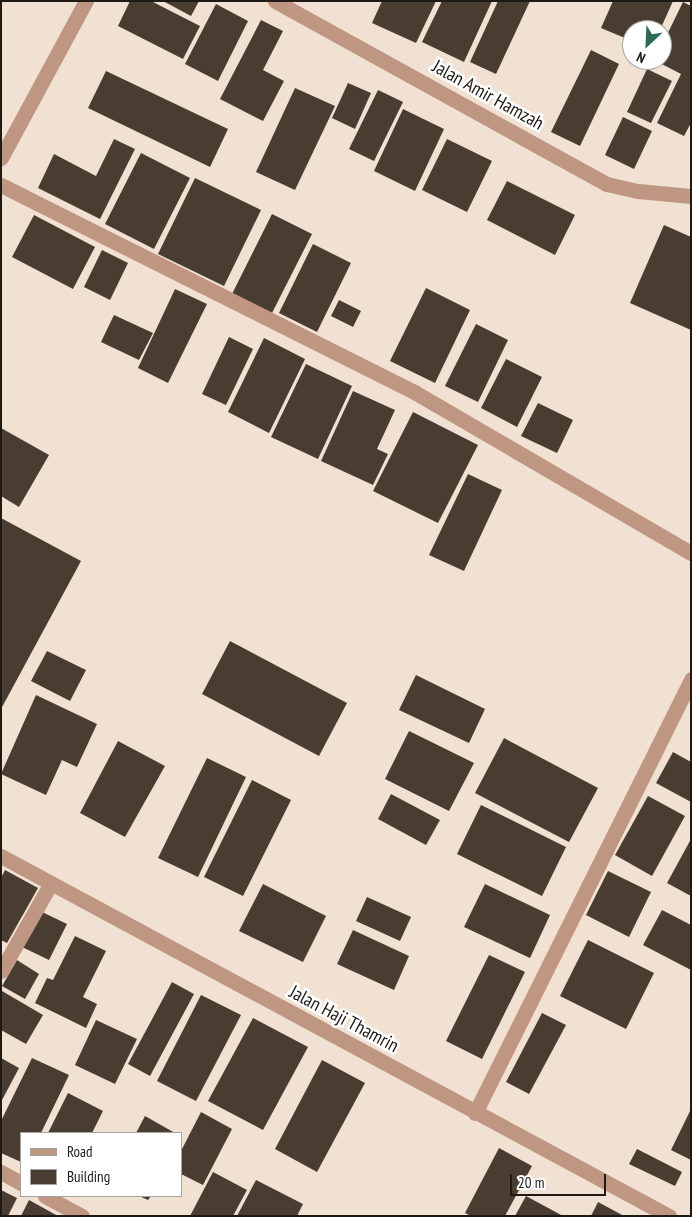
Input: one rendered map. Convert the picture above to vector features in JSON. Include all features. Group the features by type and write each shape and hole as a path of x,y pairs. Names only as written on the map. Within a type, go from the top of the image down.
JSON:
{"street":[{"path":"1,158 86,1"},
{"name":"Jalan Amir Hamzah","path":"275,1 607,184 638,191 691,196"},
{"path":"1,186 416,393 691,553"},
{"path":"475,1113 691,679"},
{"name":"Jalan Haji Thamrin","path":"1,856 669,1216"},
{"path":"1,971 51,883"},
{"path":"1,1172 20,1182"},
{"path":"47,1197 82,1216"}],"building":[{"path":"130,1 151,1 200,26 183,59 118,26"},
{"path":"163,1 199,1 191,16"},
{"path":"382,1 436,1 416,43 372,23"},
{"path":"442,1 492,1 464,62 422,42"},
{"path":"498,1 530,1 496,74 470,62"},
{"path":"613,1 673,1 664,20 622,20 622,37 601,28"},
{"path":"683,2 691,6 691,123 684,136 657,123 681,74 672,69 672,25"},
{"path":"216,4 248,21 218,81 185,64"},
{"path":"261,20 283,31 263,70 284,81 263,121 220,99"},
{"path":"591,50 619,64 580,146 551,132"},
{"path":"647,70 672,81 651,123 627,112"},
{"path":"106,71 228,129 210,167 88,108"},
{"path":"348,83 371,93 355,129 332,118"},
{"path":"295,88 335,106 295,190 256,172"},
{"path":"378,90 403,102 374,161 349,149"},
{"path":"403,109 444,129 415,191 374,171"},
{"path":"623,117 652,131 634,169 605,155"},
{"path":"114,139 135,149 100,219 38,188 54,154 96,176"},
{"path":"447,139 492,161 467,212 422,190"},
{"path":"141,153 190,178 154,249 105,224"},
{"path":"195,178 261,210 224,286 158,254"},
{"path":"507,181 575,215 555,255 487,220"},
{"path":"272,214 312,234 272,313 232,294"},
{"path":"34,215 95,247 73,289 12,257"},
{"path":"664,225 691,237 691,330 630,303"},
{"path":"313,244 351,263 317,332 279,313"},
{"path":"102,250 128,263 110,300 84,287"},
{"path":"426,288 470,310 435,383 390,361"},
{"path":"175,289 207,304 168,383 138,368"},
{"path":"339,300 361,311 353,327 331,316"},
{"path":"114,315 153,333 139,360 101,342"},
{"path":"476,324 508,340 478,402 445,386"},
{"path":"229,337 253,349 226,405 202,394"},
{"path":"264,338 305,359 269,433 228,412"},
{"path":"506,359 542,377 517,427 481,408"},
{"path":"306,364 352,386 318,459 271,437"},
{"path":"353,391 395,410 377,449 388,454 373,485 321,461"},
{"path":"538,403 573,420 557,453 521,436"},
{"path":"413,412 478,445 438,523 373,491"},
{"path":"1,428 49,455 19,507 1,496"},
{"path":"468,474 502,490 464,571 429,555"},
{"path":"1,518 81,561 1,709"},
{"path":"230,641 347,703 319,756 202,694"},
{"path":"47,651 86,670 70,701 31,681"},
{"path":"416,675 485,709 469,743 399,710"},
{"path":"36,695 97,724 77,767 62,760 46,795 1,774"},
{"path":"409,731 474,763 449,811 385,779"},
{"path":"504,738 598,788 569,842 475,793"},
{"path":"118,741 165,766 125,837 80,813"},
{"path":"673,752 691,762 691,802 656,783"},
{"path":"207,758 246,777 198,877 158,858"},
{"path":"252,780 291,800 243,896 204,877"},
{"path":"391,794 440,820 426,845 378,819"},
{"path":"648,796 685,816 652,876 615,855"},
{"path":"481,805 566,847 542,896 457,854"},
{"path":"691,839 691,896 667,883"},
{"path":"5,870 38,888 7,943 1,940 1,878"},
{"path":"608,871 651,892 629,937 586,915"},
{"path":"263,884 326,916 303,962 239,931"},
{"path":"485,884 550,915 530,958 464,927"},
{"path":"367,897 411,917 400,941 356,921"},
{"path":"662,910 691,925 691,970 643,945"},
{"path":"40,911 67,924 49,960 22,947"},
{"path":"353,930 409,956 394,990 337,964"},
{"path":"75,936 106,951 83,997 97,1004 86,1028 35,1003 47,978 53,980"},
{"path":"588,940 654,973 626,1029 560,996"},
{"path":"489,955 525,972 482,1059 446,1041"},
{"path":"17,960 39,974 25,999 2,986"},
{"path":"172,982 194,994 150,1076 128,1064"},
{"path":"2,991 43,1015 26,1044 1,1030"},
{"path":"201,995 241,1015 196,1101 157,1081"},
{"path":"542,1013 566,1025 529,1094 506,1082"},
{"path":"253,1018 308,1047 263,1130 208,1101"},
{"path":"96,1020 137,1039 115,1084 75,1065"},
{"path":"1,1058 19,1068 1,1102"},
{"path":"32,1058 69,1075 41,1132 20,1132 20,1162 1,1153 1,1121"},
{"path":"322,1060 365,1083 317,1172 275,1149"},
{"path":"68,1093 103,1111 92,1132 48,1132"},
{"path":"691,1109 691,1160 671,1150"},
{"path":"201,1112 232,1129 203,1185 182,1174 182,1149"},
{"path":"145,1116 173,1132 137,1132"},
{"path":"499,1148 532,1166 505,1216 471,1216 465,1213"},
{"path":"637,1149 682,1172 675,1186 629,1164"},
{"path":"213,1172 247,1190 233,1216 190,1216"},
{"path":"256,1180 303,1204 297,1216 237,1216"},
{"path":"1,1190 17,1198 8,1216 1,1216"},
{"path":"526,1196 563,1216 515,1216"},
{"path":"29,1200 58,1216 21,1216"},
{"path":"598,1202 624,1216 591,1216"}]}
